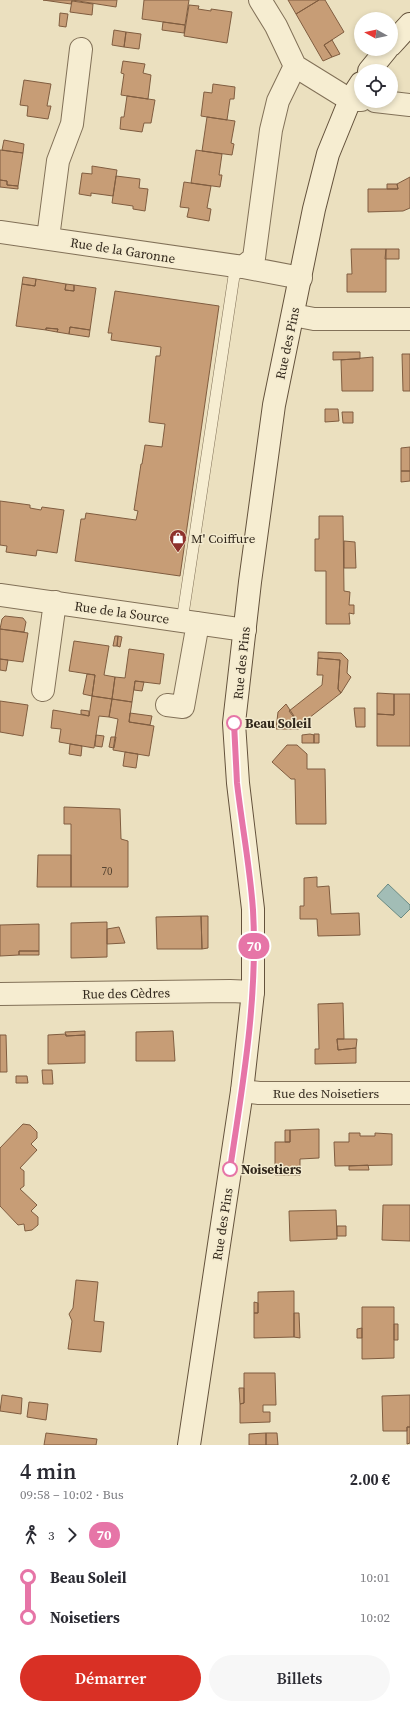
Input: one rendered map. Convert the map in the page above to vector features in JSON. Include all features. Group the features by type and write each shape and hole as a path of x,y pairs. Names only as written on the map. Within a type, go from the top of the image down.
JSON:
{"street":[{"path":"260,0 276,26 295,66 354,93"},
{"path":"398,37 410,24"},
{"path":"48,238 58,161 72,124 80,50"},
{"path":"375,64 381,56"},
{"path":"243,268 254,258 271,130 278,101 295,66"},
{"name":"Rue des Pins","path":"189,1445 242,1091 253,992 253,910 238,783 234,723 245,630 278,382 313,216 328,154 354,100"},
{"path":"398,104 410,105"},
{"name":"Rue de la Garonne","path":"1,238 48,238 301,278"},
{"path":"293,315 314,319 410,320"},
{"name":"Rue de la Source","path":"0,595 245,630"},
{"path":"42,690 55,602"},
{"path":"167,705 183,707 190,622"},
{"name":"Rue des Cèdres","path":"0,994 253,992"},
{"name":"Rue des Noisetiers","path":"242,1091 259,1093 410,1092"}],"lane":[{"path":"190,622 208,441 234,276 243,268"}],"water":[{"path":"388,884 410,905 410,909 401,918 377,896"}],"building":[{"path":"43,0 72,0 71,4"},
{"path":"72,0 117,0 116,7"},
{"path":"144,0 189,0 185,25 142,19"},
{"path":"288,0 319,0 296,14"},
{"path":"319,0 325,0 344,32 324,45 332,57 323,61 296,14"},
{"path":"72,1 93,4 92,15 70,12"},
{"path":"189,5 199,6 198,9 232,12 227,43 184,36"},
{"path":"60,13 68,14 66,27 59,26"},
{"path":"163,22 185,25 184,33 162,30"},
{"path":"114,30 126,32 124,47 112,45"},
{"path":"126,32 141,34 139,49 124,47"},
{"path":"332,40 340,54 332,57 324,45"},
{"path":"123,61 145,64 143,73 151,75 148,99 121,95 124,74 121,73"},
{"path":"24,80 51,84 47,106 51,106 48,119 27,116 28,106 20,105"},
{"path":"213,84 235,87 234,99 230,99 227,120 201,116 204,92 212,93"},
{"path":"127,96 155,100 151,123 144,123 142,132 120,129 121,117 124,117"},
{"path":"207,117 235,121 231,143 234,144 232,155 202,151"},
{"path":"4,140 24,144 23,153 2,150"},
{"path":"0,150 23,153 18,186 7,185 7,181 0,180"},
{"path":"196,150 222,154 219,175 222,175 220,187 191,183"},
{"path":"92,166 117,170 113,196 91,193 91,196 79,194 82,173 92,174"},
{"path":"116,176 140,179 139,188 148,189 145,211 133,209 133,206 112,203"},
{"path":"410,177 410,208 403,211 368,212 368,189 398,189 397,184"},
{"path":"0,180 7,181 7,185 18,186 18,189 0,187"},
{"path":"184,182 211,186 207,208 211,209 209,221 187,217 189,208 180,207"},
{"path":"387,184 397,184 398,189 387,189"},
{"path":"351,249 386,249 386,292 347,292 347,274 352,274"},
{"path":"386,249 399,249 399,259 385,259"},
{"path":"23,277 36,279 35,286 22,284"},
{"path":"36,279 66,284 65,290 74,291 74,285 96,288 90,330 70,327 69,334 57,332 58,329 46,328 46,330 16,326 22,284 35,286"},
{"path":"66,284 74,285 74,291 65,290"},
{"path":"115,291 219,306 180,576 75,561 81,519 85,519 86,513 136,520 138,511 134,510 145,445 162,447 165,424 149,422 156,356 160,356 161,347 111,340 112,333 108,333"},
{"path":"70,327 90,330 89,337 69,334"},
{"path":"46,328 58,329 57,332 46,330"},
{"path":"333,352 360,352 360,359 333,360"},
{"path":"402,354 410,354 410,391 403,391"},
{"path":"373,357 373,391 342,391 341,360"},
{"path":"325,409 338,409 339,421 325,422"},
{"path":"342,412 353,412 353,423 343,423"},
{"path":"410,447 410,471 401,471 401,448"},
{"path":"401,471 410,471 410,481 401,482"},
{"path":"0,501 30,505 30,508 41,510 42,507 64,510 57,553 37,550 36,556 6,552 7,546 0,545"},
{"path":"319,516 343,516 344,591 350,592 349,605 354,605 354,614 349,613 350,624 326,624 326,571 315,571 315,539 319,539"},
{"path":"344,541 355,542 356,568 344,568"},
{"path":"5,616 23,618 26,622 24,632 0,629 2,619"},
{"path":"0,629 28,633 23,662 0,659"},
{"path":"115,636 118,636 117,646 113,646"},
{"path":"118,636 122,637 120,647 117,646"},
{"path":"74,641 109,646 104,675 115,677 112,699 92,696 95,675 69,671"},
{"path":"129,649 164,654 160,684 135,681 132,702 112,699 115,677 125,678"},
{"path":"318,652 341,653 348,660 347,673 351,677 341,693 338,689 340,660 318,658"},
{"path":"318,658 340,660 338,689 341,693 300,725 289,711 322,685 323,675 317,675"},
{"path":"0,659 8,660 6,671 0,670"},
{"path":"87,674 95,675 92,696 83,694"},
{"path":"135,681 144,682 142,691 134,690"},
{"path":"377,693 394,694 394,715 377,714"},
{"path":"394,694 410,694 410,746 377,746 377,714 394,715"},
{"path":"92,696 112,699 109,717 99,716 94,748 59,742 61,729 51,728 53,710 89,716"},
{"path":"112,699 132,702 129,722 154,726 149,756 113,750 118,719 109,717"},
{"path":"0,701 28,705 23,736 0,732"},
{"path":"286,704 300,725 299,729 276,729 278,712"},
{"path":"354,708 365,708 365,727 356,727"},
{"path":"81,710 89,711 89,716 81,714"},
{"path":"130,713 152,716 150,725 129,722"},
{"path":"314,734 319,734 319,743 314,743"},
{"path":"96,735 104,736 102,747 95,746"},
{"path":"302,735 314,735 314,743 302,743"},
{"path":"111,737 116,737 114,748 109,747"},
{"path":"70,744 82,746 81,756 69,754"},
{"path":"287,745 297,745 307,754 307,769 325,769 326,824 296,824 295,779 291,779 272,762"},
{"path":"125,752 138,754 136,768 123,766"},
{"path":"64,807 120,809 121,839 128,841 128,887 71,887 71,824 64,824"},
{"path":"38,855 71,855 71,887 37,887"},
{"path":"317,877 317,887 329,886 331,914 359,913 360,935 318,936 317,919 300,919 300,906 304,906 304,878"},
{"path":"201,916 202,949 157,949 156,917"},
{"path":"201,916 208,916 208,948 202,949"},
{"path":"107,922 107,957 71,958 71,923"},
{"path":"39,924 39,951 19,951 19,955 0,956 0,925"},
{"path":"119,927 125,943 107,944 107,929"},
{"path":"19,951 39,951 39,955 19,955"},
{"path":"343,1003 344,1039 337,1039 338,1050 356,1048 356,1063 315,1064 315,1049 319,1049 318,1004"},
{"path":"85,1031 85,1035 66,1036 65,1032"},
{"path":"173,1031 175,1061 136,1061 136,1032"},
{"path":"66,1034 66,1036 85,1035 85,1063 48,1064 48,1035"},
{"path":"0,1035 6,1035 7,1072 0,1072"},
{"path":"337,1039 357,1039 356,1048 338,1050"},
{"path":"42,1070 52,1070 53,1084 43,1084"},
{"path":"16,1076 27,1076 28,1083 16,1083"},
{"path":"23,1124 30,1125 37,1132 37,1138 31,1144 37,1150 20,1168 24,1171 24,1186 20,1189 37,1205 31,1211 38,1217 38,1225 32,1230 25,1231 24,1224 18,1225 0,1206 0,1148"},
{"path":"319,1129 319,1158 300,1159 300,1175 275,1175 275,1142 290,1142 290,1130"},
{"path":"285,1130 290,1130 290,1142 285,1142"},
{"path":"349,1133 360,1133 360,1136 375,1136 375,1133 392,1134 392,1165 335,1166 334,1142 349,1142"},
{"path":"368,1165 369,1170 349,1170 349,1166"},
{"path":"383,1205 410,1205 410,1241 382,1240"},
{"path":"336,1210 337,1239 290,1241 289,1211"},
{"path":"337,1226 346,1226 346,1236 337,1236"},
{"path":"76,1280 98,1282 94,1321 104,1322 101,1352 68,1349 72,1321 69,1314 73,1308"},
{"path":"294,1291 294,1337 254,1338 254,1313 258,1313 258,1292"},
{"path":"254,1302 258,1303 258,1313 254,1313"},
{"path":"362,1307 394,1307 394,1358 362,1359"},
{"path":"294,1313 299,1313 300,1338 294,1337"},
{"path":"394,1324 398,1324 398,1340 394,1340"},
{"path":"362,1328 362,1338 357,1338 357,1329"},
{"path":"244,1373 275,1373 276,1405 263,1405 263,1412 270,1412 270,1422 240,1423 240,1404 244,1403"},
{"path":"239,1388 244,1388 244,1403 240,1404"},
{"path":"2,1395 22,1398 21,1414 0,1411"},
{"path":"410,1395 410,1427 407,1427 407,1431 383,1431 382,1396"},
{"path":"29,1402 48,1404 46,1420 27,1417"},
{"path":"407,1427 410,1427 410,1443 407,1444"},
{"path":"46,1433 97,1439 96,1445 44,1445"},
{"path":"266,1433 277,1433 278,1445 266,1445"},
{"path":"266,1433 266,1445 249,1445 249,1434"}],"bus line":[{"name":"70","path":"230,1169 249,1032 253,992 254,949 253,910 238,783 234,723"}],"place":[{"name":"M' Coiffure","path":"178,553"},
{"name":"Beau Soleil","path":"234,723"},
{"name":"Noisetiers","path":"230,1169"}]}
